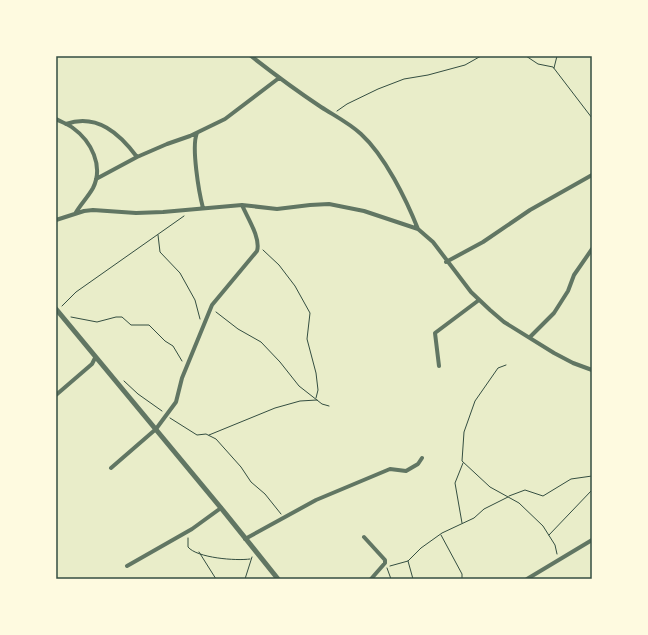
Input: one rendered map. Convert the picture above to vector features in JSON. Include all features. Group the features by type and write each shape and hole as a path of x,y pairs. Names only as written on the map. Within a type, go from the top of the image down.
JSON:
{"street":[{"path":"251,56 279,78 362,135 374,150 408,203 418,229"},
{"path":"96,179 138,156 198,133 225,119 279,78"},
{"path":"56,119 81,134 90,146 97,164 96,179 93,187 74,214"},
{"path":"66,124 75,121 102,124 120,136 138,156"},
{"path":"198,133 194,143 196,170 203,208"},
{"path":"446,262 483,242 530,210 592,175"},
{"path":"56,220 84,211 104,210 136,213 242,205 266,209 329,204 364,211 418,229 432,242 446,262 479,300 504,322 573,363 592,370"},
{"path":"110,468 156,429 176,402 178,388 186,366 211,308 216,299 255,254 258,247 257,243 242,205"},
{"path":"530,337 554,313 568,291 574,275 592,249"},
{"path":"439,366 435,333 479,300"},
{"path":"57,310 278,579"},
{"path":"56,394 92,364 95,358"},
{"path":"245,539 316,500 390,469 406,471 418,464 422,458"},
{"path":"127,566 188,532 221,508"},
{"path":"364,537 385,563 371,579"},
{"path":"527,579 559,558 592,540"}],"path":[{"path":"334,115 347,104 378,89 404,79 424,76 465,65 481,56"},
{"path":"526,56 538,64 554,69 592,118"},
{"path":"554,69 556,56"},
{"path":"57,310 68,298 196,209"},
{"path":"158,234 160,252 180,273 196,300 201,330"},
{"path":"257,243 283,269 295,286 310,313 308,339 316,373 318,390 317,399"},
{"path":"211,308 238,329 261,342 280,362 299,386 329,406"},
{"path":"69,316 83,321 97,322 122,317 131,325 149,325 165,341 173,346 180,359 186,366"},
{"path":"506,365 498,368 475,402 463,437 461,458 463,463 490,487 519,503 543,526 556,547 559,558"},
{"path":"115,381 125,381 138,394 166,415 197,435 209,436 216,439 241,467 251,482 265,494 284,517"},
{"path":"209,436 275,408 300,401 317,399"},
{"path":"461,523 462,519 455,482 463,463"},
{"path":"391,579 386,567 408,560 421,548 440,535 509,497 525,490 543,496 571,479 592,476"},
{"path":"549,536 592,490"},
{"path":"188,532 188,547 191,550 230,560 250,559"},
{"path":"440,535 462,579"},
{"path":"245,579 250,559 254,551"},
{"path":"199,552 216,579"},
{"path":"408,560 413,579"}]}
